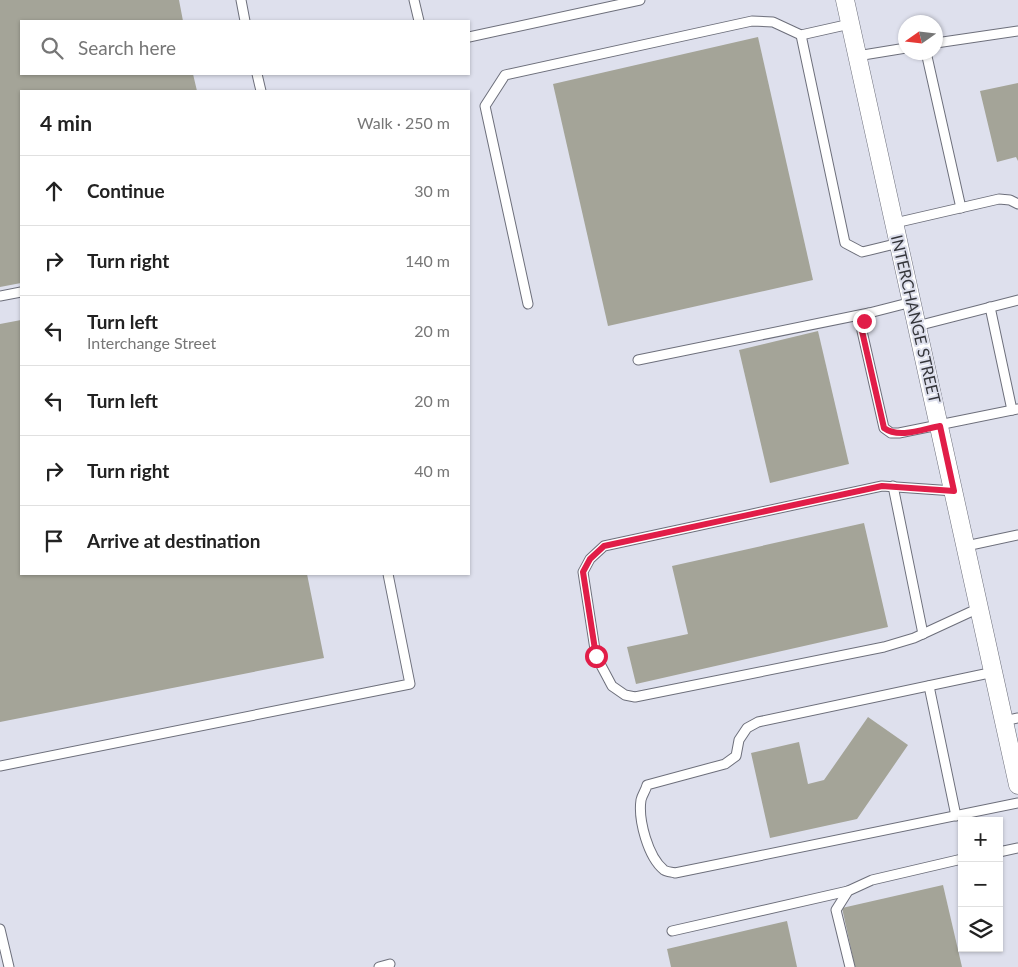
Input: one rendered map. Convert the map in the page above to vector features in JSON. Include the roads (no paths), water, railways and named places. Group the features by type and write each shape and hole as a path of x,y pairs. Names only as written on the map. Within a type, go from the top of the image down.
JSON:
{"street":[{"name":"INTERCHANGE STREET","path":"845,0 994,672 1011,719 1018,785"}],"lane":[{"path":"241,0 246,20"},
{"path":"414,0 420,20"},
{"path":"470,37 640,0"},
{"path":"528,304 485,106 505,75 752,21 773,22 801,35 850,24"},
{"path":"943,42 1018,31"},
{"path":"801,35 845,243 862,252 899,243"},
{"path":"857,56 898,49"},
{"path":"928,60 961,208"},
{"path":"257,75 260,90"},
{"path":"895,223 1000,199 1010,200 1018,204"},
{"path":"0,296 20,292"},
{"path":"917,326 1018,300"},
{"path":"638,360 869,313 912,302"},
{"path":"869,313 864,321 862,331 884,428 891,433 899,433 1015,409 990,307"},
{"path":"954,491 882,486 604,546 590,559 583,572 596,656 612,686 625,695 635,697 884,647 924,634 980,608"},
{"path":"893,486 924,634"},
{"path":"966,546 1018,535"},
{"path":"0,766 410,684 388,575"},
{"path":"994,672 758,722 747,728 739,740 736,756 725,764 648,785 641,800 646,843 665,871 675,873 1018,803"},
{"path":"929,686 956,816"},
{"path":"1003,851 1018,848"},
{"path":"672,931 848,891 872,880 958,860"},
{"path":"848,891 836,910 850,967"},
{"path":"0,929 9,967"},
{"path":"379,967 390,964"}]}
